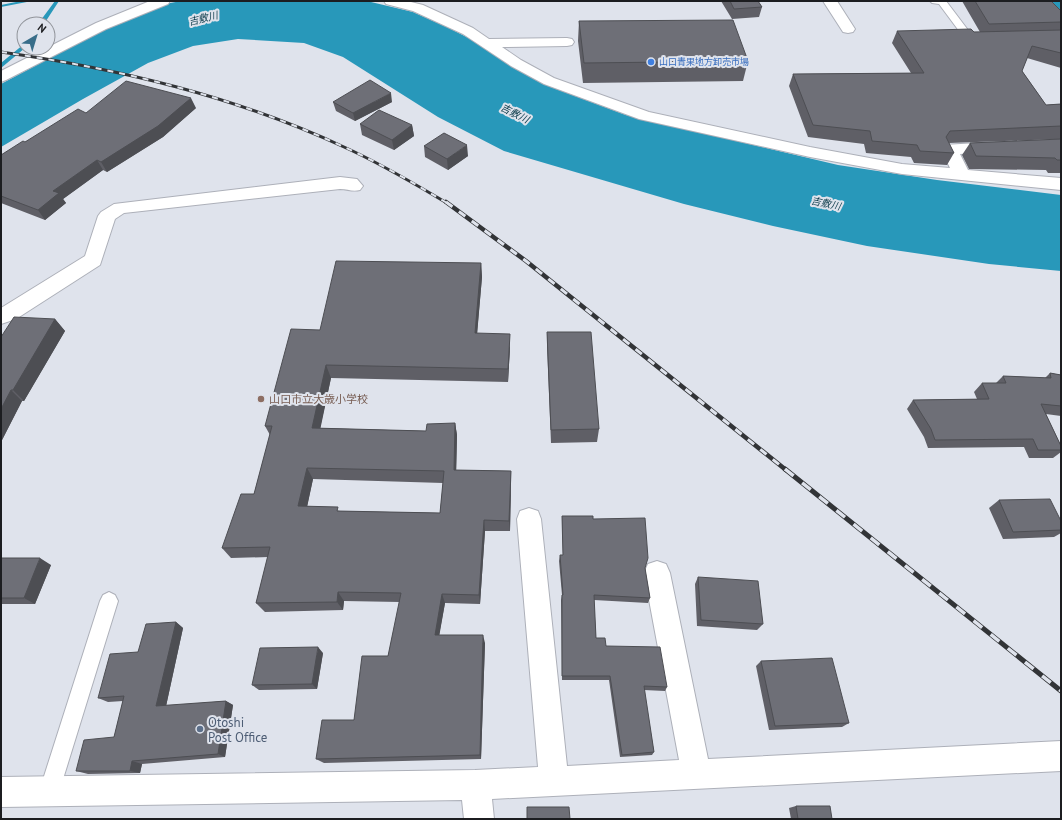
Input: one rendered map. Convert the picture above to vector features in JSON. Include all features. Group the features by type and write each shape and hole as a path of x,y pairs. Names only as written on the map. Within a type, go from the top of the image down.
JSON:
{"street":[{"path":"1,77 67,42 114,20 163,1"},
{"path":"391,1 418,8 468,31 516,63 549,81 645,116 810,152 902,169 1061,184"},
{"path":"830,1 848,29"},
{"path":"486,43 567,42"},
{"path":"962,175 949,149 1013,147"},
{"path":"1,316 9,314 93,260 107,216 120,208 340,183 351,183 354,186"},
{"path":"529,519 554,781"},
{"path":"657,573 696,774"},
{"path":"1,792 475,785 1061,756"},
{"path":"475,785 479,819"}],"lane":[{"path":"935,1 942,2 971,41 986,40"},
{"path":"48,792 109,601"}],"water":[{"name":"吉敷川","path":"181,1 371,2 413,12 482,45 551,87 626,115 838,165 937,180 1061,195 1061,271 989,264 867,246 773,226 684,204 504,151 438,117 343,57 304,43 238,39 193,46 148,63 1,147 1,84 106,28 165,4"}],"building":[{"path":"730,1 758,1 762,7 734,9"},
{"path":"975,1 1051,1 1061,11 1061,22 989,24"},
{"path":"733,20 748,61 584,63 579,21"},
{"path":"971,29 974,32 1061,30 1061,53 1032,46 1022,71 1046,105 1061,104 1061,126 950,131 946,137 954,153 920,151 917,145 872,141 870,131 813,125 793,74 924,73 897,31"},
{"path":"370,80 391,93 353,113 333,102"},
{"path":"126,81 191,98 158,126 101,162 97,160 53,191 59,193 38,210 1,196 1,155 78,109 86,113"},
{"path":"379,110 412,125 392,140 360,124"},
{"path":"444,133 467,145 447,159 424,146"},
{"path":"1061,139 1061,160 1057,160 1055,158 976,156 970,143"},
{"path":"336,261 481,263 475,333 510,334 508,369 326,365 312,428 426,431 427,424 455,423 454,470 511,471 509,521 484,520 479,595 442,594 435,635 483,635 480,755 316,759 322,720 354,720 362,656 388,656 401,593 338,592 337,602 256,603 270,547 222,548 241,494 254,494 272,426 265,426 291,329 320,330","holes":["307,468 444,471 440,513 337,511 338,507 298,506"]},
{"path":"14,317 55,319 13,390 11,390 1,409 1,337"},
{"path":"547,332 591,332 599,429 551,430"},
{"path":"1050,373 1061,375 1061,406 1041,404 1061,446 1061,450 1038,450 1033,439 935,440 931,429 913,400 989,399 982,383 1006,383 1003,376 1051,378"},
{"path":"1050,499 1061,521 1061,530 1013,532 999,500"},
{"path":"562,516 593,516 593,519 645,518 648,558 645,568 650,598 594,595 596,638 605,638 606,646 660,647 667,687 644,686 654,752 622,755 610,676 562,676 563,595 560,555 563,555"},
{"path":"1,558 40,558 24,598 1,598"},
{"path":"698,577 758,581 763,624 701,620"},
{"path":"176,622 156,706 226,701 218,754 132,761 130,771 76,771 84,740 114,737 124,696 98,698 110,654 138,652 146,624"},
{"path":"318,647 312,684 252,685 260,648"},
{"path":"832,658 849,723 775,726 761,661"},
{"path":"796,806 830,806 832,819 798,819"},
{"path":"527,807 569,807 570,819 527,819"}],"waterway":[{"path":"1,6 30,1"},
{"path":"47,16 57,1"},
{"path":"1,66 16,53"}],"railway":[{"path":"1,52 133,76 219,99 261,113 303,129 357,153 447,203"},
{"path":"446,202 526,261 786,470"},
{"path":"785,469 1061,691"}],"place":[{"name":"山口青果地方卸売市場","path":"651,62"},
{"name":"山口市立大歳小学校","path":"261,399"},
{"name":"Otoshi Post Office","path":"200,729"}]}
